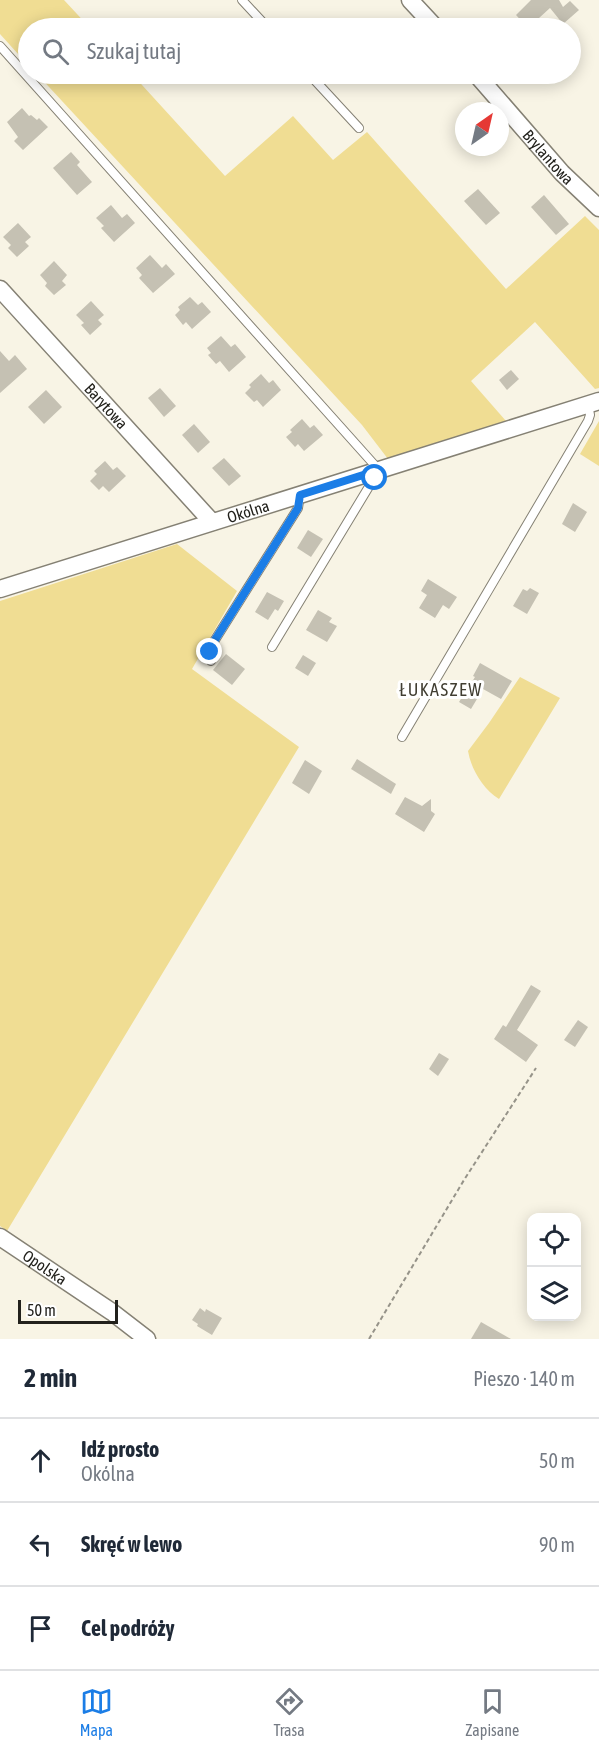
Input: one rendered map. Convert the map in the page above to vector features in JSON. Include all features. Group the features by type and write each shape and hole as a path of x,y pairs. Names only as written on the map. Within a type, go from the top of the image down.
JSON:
{"street":[{"path":"410,0 427,18"},
{"name":"Brylantowa","path":"485,84 562,173 599,208"},
{"name":"Barytowa","path":"0,289 212,522"},
{"name":"Okólna","path":"0,589 594,402"},
{"name":"Opolska","path":"0,1237 112,1312 147,1339"}],"lane":[{"path":"242,0 259,18"},
{"path":"0,46 18,66"},
{"path":"34,84 379,470 272,648"},
{"path":"318,84 359,128"},
{"path":"402,737 588,421 594,402"},
{"path":"211,661 210,652 213,643 298,508 300,495"}],"path":[{"path":"369,1339 464,1180 536,1068"}],"shaded area":[{"path":"0,0 64,0 81,18 18,18 18,54 0,34"},
{"path":"46,84 141,84 225,176 293,116 333,160 367,132 506,289 585,216 599,230 599,388 595,389 535,322 471,381 506,421 401,457 388,459 362,425"},
{"path":"599,421 599,466 580,454"},
{"path":"177,544 237,591 192,669 299,747 7,1231 0,1226 0,601"},
{"path":"520,677 560,698 499,799 479,778 468,751"}],"building":[{"path":"531,0 559,0 563,7 570,1 579,10 570,18 558,18 550,8 539,18 519,18 516,15"},
{"path":"22,108 29,116 37,120 39,118 48,127 23,150 14,141 18,137 7,122"},
{"path":"71,152 80,162 77,165 92,182 77,195 53,168"},
{"path":"478,189 500,213 486,225 464,201"},
{"path":"544,195 569,224 556,235 531,207"},
{"path":"111,205 122,218 127,214 135,223 114,242 101,228 104,226 96,218"},
{"path":"18,223 31,237 25,242 29,246 17,257 8,248 11,245 3,237"},
{"path":"150,255 162,268 166,264 175,274 153,293 139,278 142,275 136,268"},
{"path":"54,261 67,275 62,281 66,285 54,295 45,286 47,283 40,275"},
{"path":"190,297 198,305 202,302 211,312 192,329 186,322 183,325 175,315 180,310 178,307"},
{"path":"91,301 104,315 98,320 102,324 90,335 81,325 84,323 76,315"},
{"path":"221,336 231,347 235,344 246,357 229,372 220,361 216,364 208,355 211,353 207,348"},
{"path":"0,351 9,361 15,355 27,369 0,393"},
{"path":"511,370 519,379 507,390 499,380"},
{"path":"261,374 269,383 273,380 281,390 263,407 257,400 254,402 245,393 251,387 249,385"},
{"path":"160,388 176,406 164,417 148,398"},
{"path":"46,390 62,407 44,424 28,407"},
{"path":"302,419 310,428 314,425 323,435 304,451 298,444 295,447 286,437"},
{"path":"194,424 210,442 198,453 182,435"},
{"path":"224,458 241,476 229,486 212,468"},
{"path":"105,461 113,470 117,467 126,476 109,492 103,486 99,490 90,481 97,474 94,471"},
{"path":"573,503 587,512 575,532 562,524"},
{"path":"308,530 323,539 311,557 297,548"},
{"path":"428,579 457,597 449,609 443,605 435,618 419,608 427,595 421,591"},
{"path":"530,588 539,593 527,614 513,606 523,589 527,591"},
{"path":"267,592 284,601 278,611 275,609 268,620 255,612"},
{"path":"318,610 332,618 329,622 337,626 327,642 306,630"},
{"path":"226,654 245,669 232,685 213,670"},
{"path":"303,655 316,663 308,676 295,668"},
{"path":"480,663 512,681 501,699 483,689 471,709 459,702 475,677 473,676"},
{"path":"357,759 396,784 391,794 351,769"},
{"path":"305,760 322,771 309,794 292,783"},
{"path":"405,797 422,806 431,799 431,811 435,814 424,832 395,814"},
{"path":"531,985 541,991 517,1030 538,1045 526,1062 494,1039 503,1025 506,1027"},
{"path":"578,1020 588,1027 575,1047 564,1040"},
{"path":"439,1053 449,1059 438,1076 429,1069"},
{"path":"200,1308 222,1318 212,1335 192,1320"},
{"path":"481,1322 511,1339 471,1339"}],"district":[{"name":"ŁUKASZEW","path":"441,690"}],"route":[{"path":"210,652 213,643 298,508 300,495 379,470 375,478"}]}
